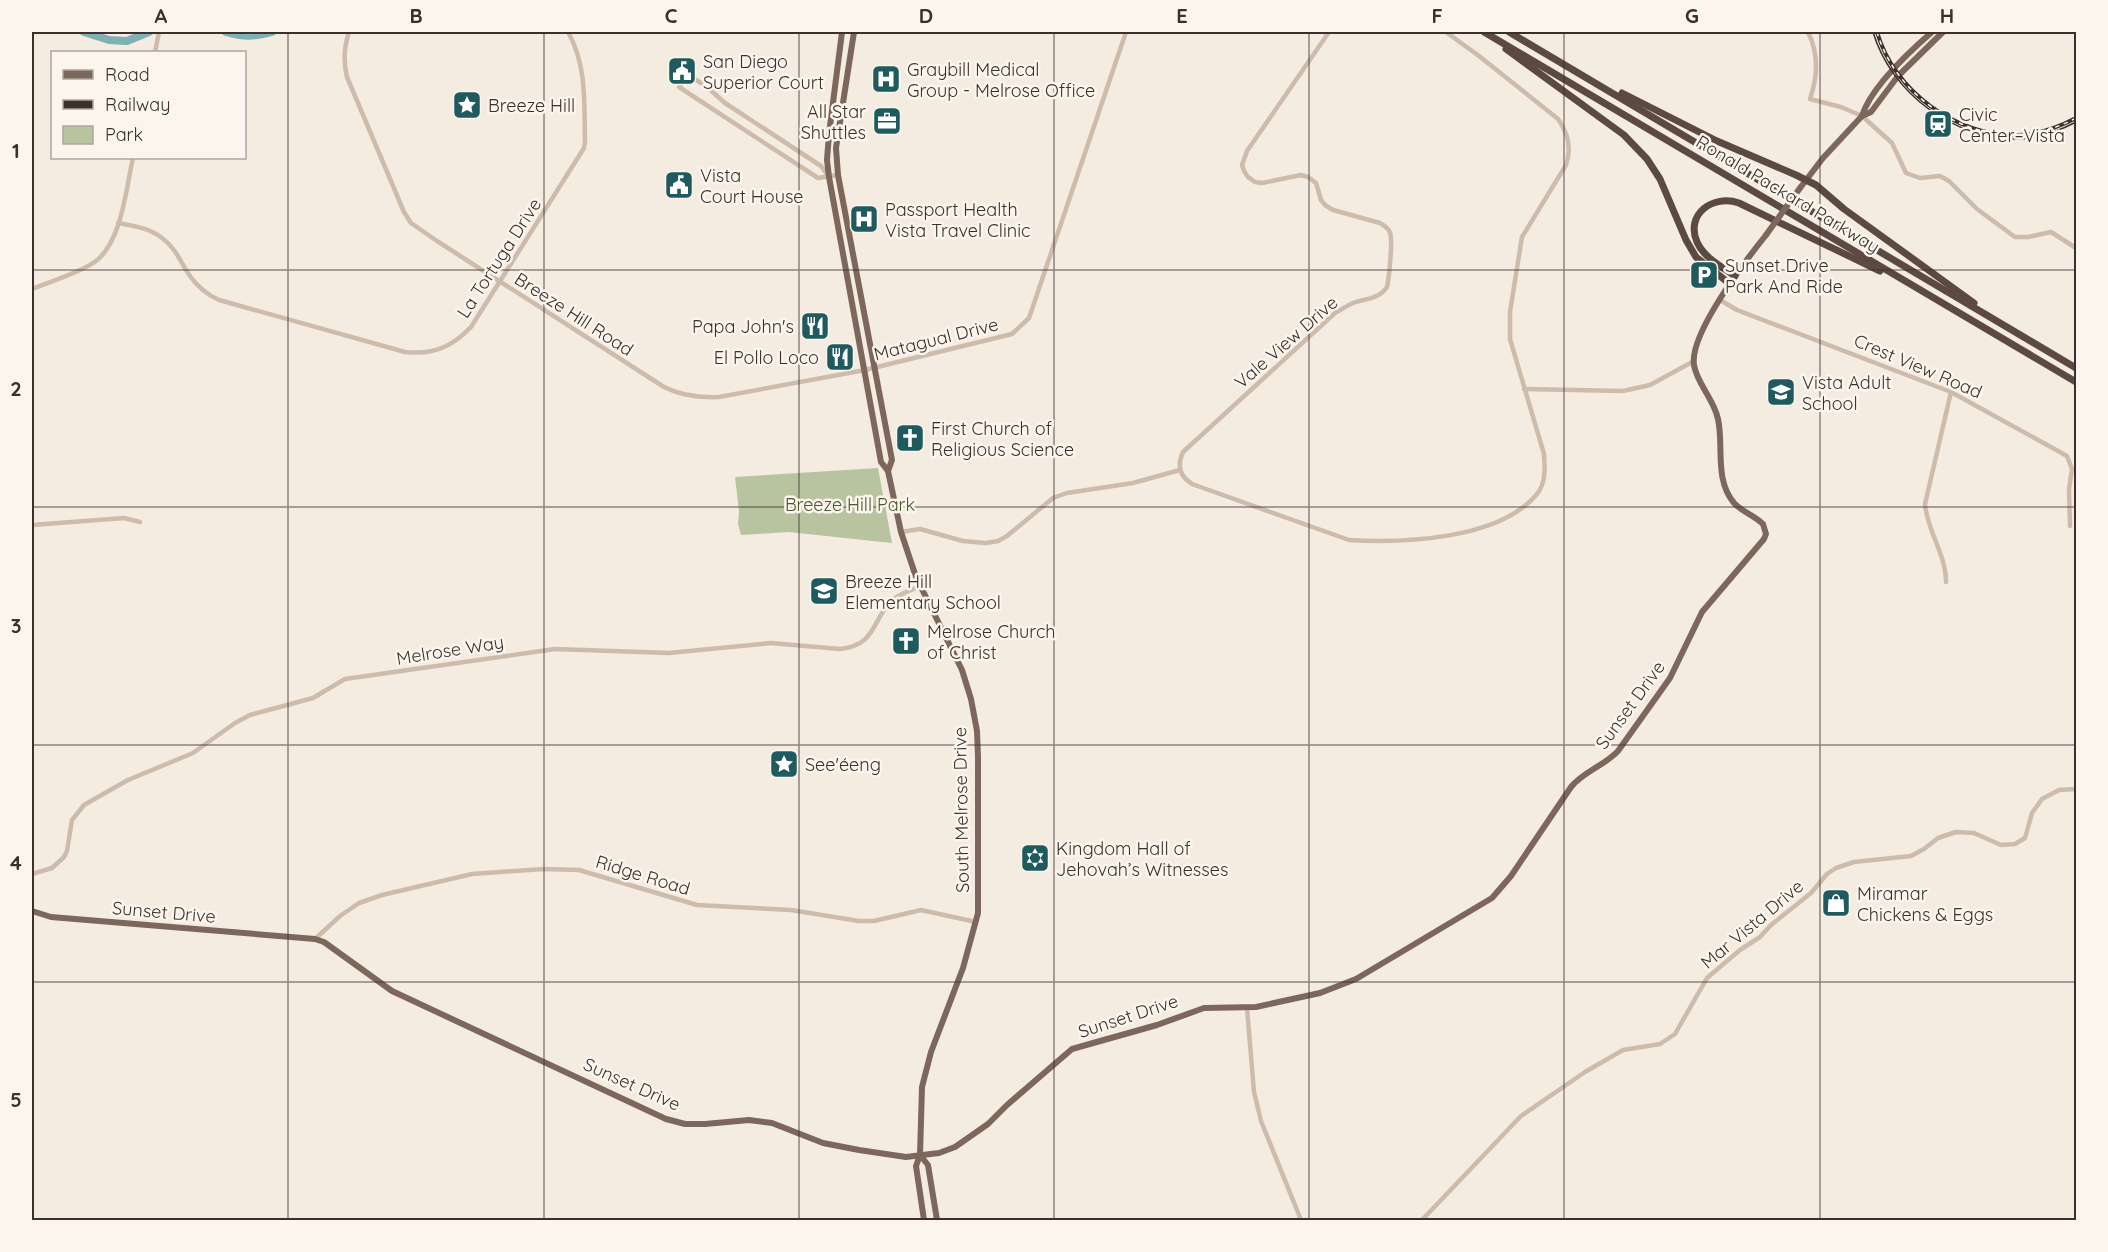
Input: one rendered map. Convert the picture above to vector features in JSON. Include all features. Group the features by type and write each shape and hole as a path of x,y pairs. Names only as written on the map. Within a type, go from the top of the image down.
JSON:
{"highway":[{"path":"1483,32 1624,135 1636,147 1654,168 1667,192 1690,249 1704,264 1730,284"},
{"name":"Ronald Packard Parkway","path":"1483,32 2076,382"},
{"name":"Ronald Packard Parkway","path":"1509,32 2076,368"},
{"path":"1567,65 1717,141 1816,185 1844,209 1995,320"},
{"path":"1735,276 1704,253 1694,234 1696,221 1702,211 1713,202 1720,200 1739,203 1924,292"}],"main road":[{"name":"South Melrose Drive","path":"842,32 827,160 881,462 888,471 901,532 920,586 962,670 971,699 977,731 978,913 963,968 931,1052 922,1087 920,1155 916,1166 924,1221"},
{"name":"South Melrose Drive","path":"854,32 836,148 838,174 892,460 888,471"},
{"path":"1862,116 1864,108 1891,72 1932,32"},
{"path":"1694,361 1696,348 1720,300 1806,180 1862,116 1871,112 1898,76 1943,32"},
{"name":"Sunset Drive","path":"32,911 51,917 315,939 324,942 392,991 666,1119 686,1124 749,1120 772,1123 823,1143 838,1146 906,1157 939,1153 955,1147 972,1136 1072,1049 1157,1025 1204,1008 1221,1006 1247,1008 1320,993 1356,979 1492,898 1511,876 1571,787 1579,778 1609,761 1618,751 1670,678 1702,612 1761,544 1766,534 1763,524 1734,504 1725,486 1721,468 1718,418 1710,397 1697,376 1694,361"},
{"name":"South Melrose Drive","path":"920,1155 928,1165 936,1221"}],"street":[{"path":"155,51 159,32"},
{"name":"Breeze Hill Road","path":"349,32 345,43 344,63 347,77 404,212 419,230 675,393 695,398 719,398 865,370"},
{"name":"La Tortuga Drive","path":"118,223 143,228 165,240 179,256 190,277 208,295 219,300 405,352 417,354 432,352 453,344 471,327 584,148 581,62 568,32"},
{"name":"Matagual Drive","path":"865,370 1012,334 1029,318 1126,32"},
{"name":"Vale View Drive","path":"1180,470 1180,459 1183,452 1335,313 1349,304 1374,299 1387,287 1392,240 1386,227 1380,223 1325,206 1316,183 1308,177 1301,175 1262,183 1255,182 1248,177 1242,165 1258,133 1329,32"},
{"path":"901,532 920,529 963,541 986,543 1007,536 1053,498 1067,493 1133,483 1180,470 1187,481 1192,484 1349,540 1375,541 1453,535 1487,526 1505,518 1538,494 1545,473 1544,454 1510,339 1509,325 1519,244 1566,165 1567,134 1558,119 1446,32"},
{"path":"1808,32 1814,47 1817,72 1810,99 1841,107 1862,116 1892,143 1901,165 1911,176 1920,178 1940,176 1949,181 1977,209 2015,237 2051,232 2076,248"},
{"path":"829,177 821,166 725,103 706,86 688,75 679,87 818,178 829,177 838,174"},
{"path":"32,289 96,261 107,250 115,235 133,159"},
{"name":"Crest View Road","path":"1720,300 1737,310 1951,392 2067,456 2072,469 2069,489 2070,526"},
{"path":"1524,389 1626,391 1650,385 1694,361"},
{"path":"1946,582 1944,564 1926,518 1925,504 1951,392"},
{"path":"32,525 124,518 140,522"},
{"name":"Melrose Way","path":"32,874 52,868 64,857 72,820 84,805 128,780 194,753 235,723 250,715 313,698 345,679 555,649 669,653 771,643 849,648 870,636 889,603 896,597 920,586"},
{"name":"Mar Vista Drive","path":"1422,1221 1521,1116 1585,1072 1623,1050 1660,1044 1675,1034 1707,978 1731,957 1760,938 1771,925 1811,893 1827,874 1836,868 1854,862 1911,856 1938,838 1956,832 1974,833 2001,845 2015,844 2025,838 2032,813 2042,799 2058,790 2076,789"},
{"name":"Ridge Road","path":"315,939 340,916 359,903 382,895 472,874 543,869 579,870 698,905 791,910 859,921 874,921 924,911 976,922"},
{"path":"1247,1008 1254,1092 1261,1121 1301,1221"}],"green space":[{"name":"Breeze Hill Park","path":"878,468 892,543 789,532 741,535 738,524 739,511 735,477"}],"waterway":[{"path":"84,32 109,40 127,41 149,32"},
{"path":"226,32 249,36 272,32"}],"tram line":[{"path":"1873,32 1894,75 1928,109 1949,122 1995,137 2019,139 2049,134 2076,122"}],"railway":[{"path":"1877,32 1885,53 1913,91 1951,119 1996,134 2019,135 2049,130 2076,118"}],"place":[{"name":"San Diego Superior Court","path":"682,71"},
{"name":"Graybill Medical Group - Melrose Office","path":"886,79"},
{"name":"Breeze Hill","path":"467,105"},
{"name":"All Star Shuttles","path":"887,121"},
{"name":"Civic Center–Vista","path":"1938,124"},
{"name":"Vista Court House","path":"679,185"},
{"name":"Passport Health Vista Travel Clinic","path":"864,219"},
{"name":"Sunset Drive Park And Ride","path":"1704,275"},
{"name":"Papa John's","path":"815,326"},
{"name":"El Pollo Loco","path":"840,357"},
{"name":"Vista Adult School","path":"1781,392"},
{"name":"First Church of Religious Science","path":"910,438"},
{"name":"Breeze Hill Elementary School","path":"824,591"},
{"name":"Melrose Church of Christ","path":"906,641"},
{"name":"See'éeng","path":"784,764"},
{"name":"Kingdom Hall of Jehovah’s Witnesses","path":"1035,858"},
{"name":"Miramar Chickens & Eggs","path":"1836,903"}]}
